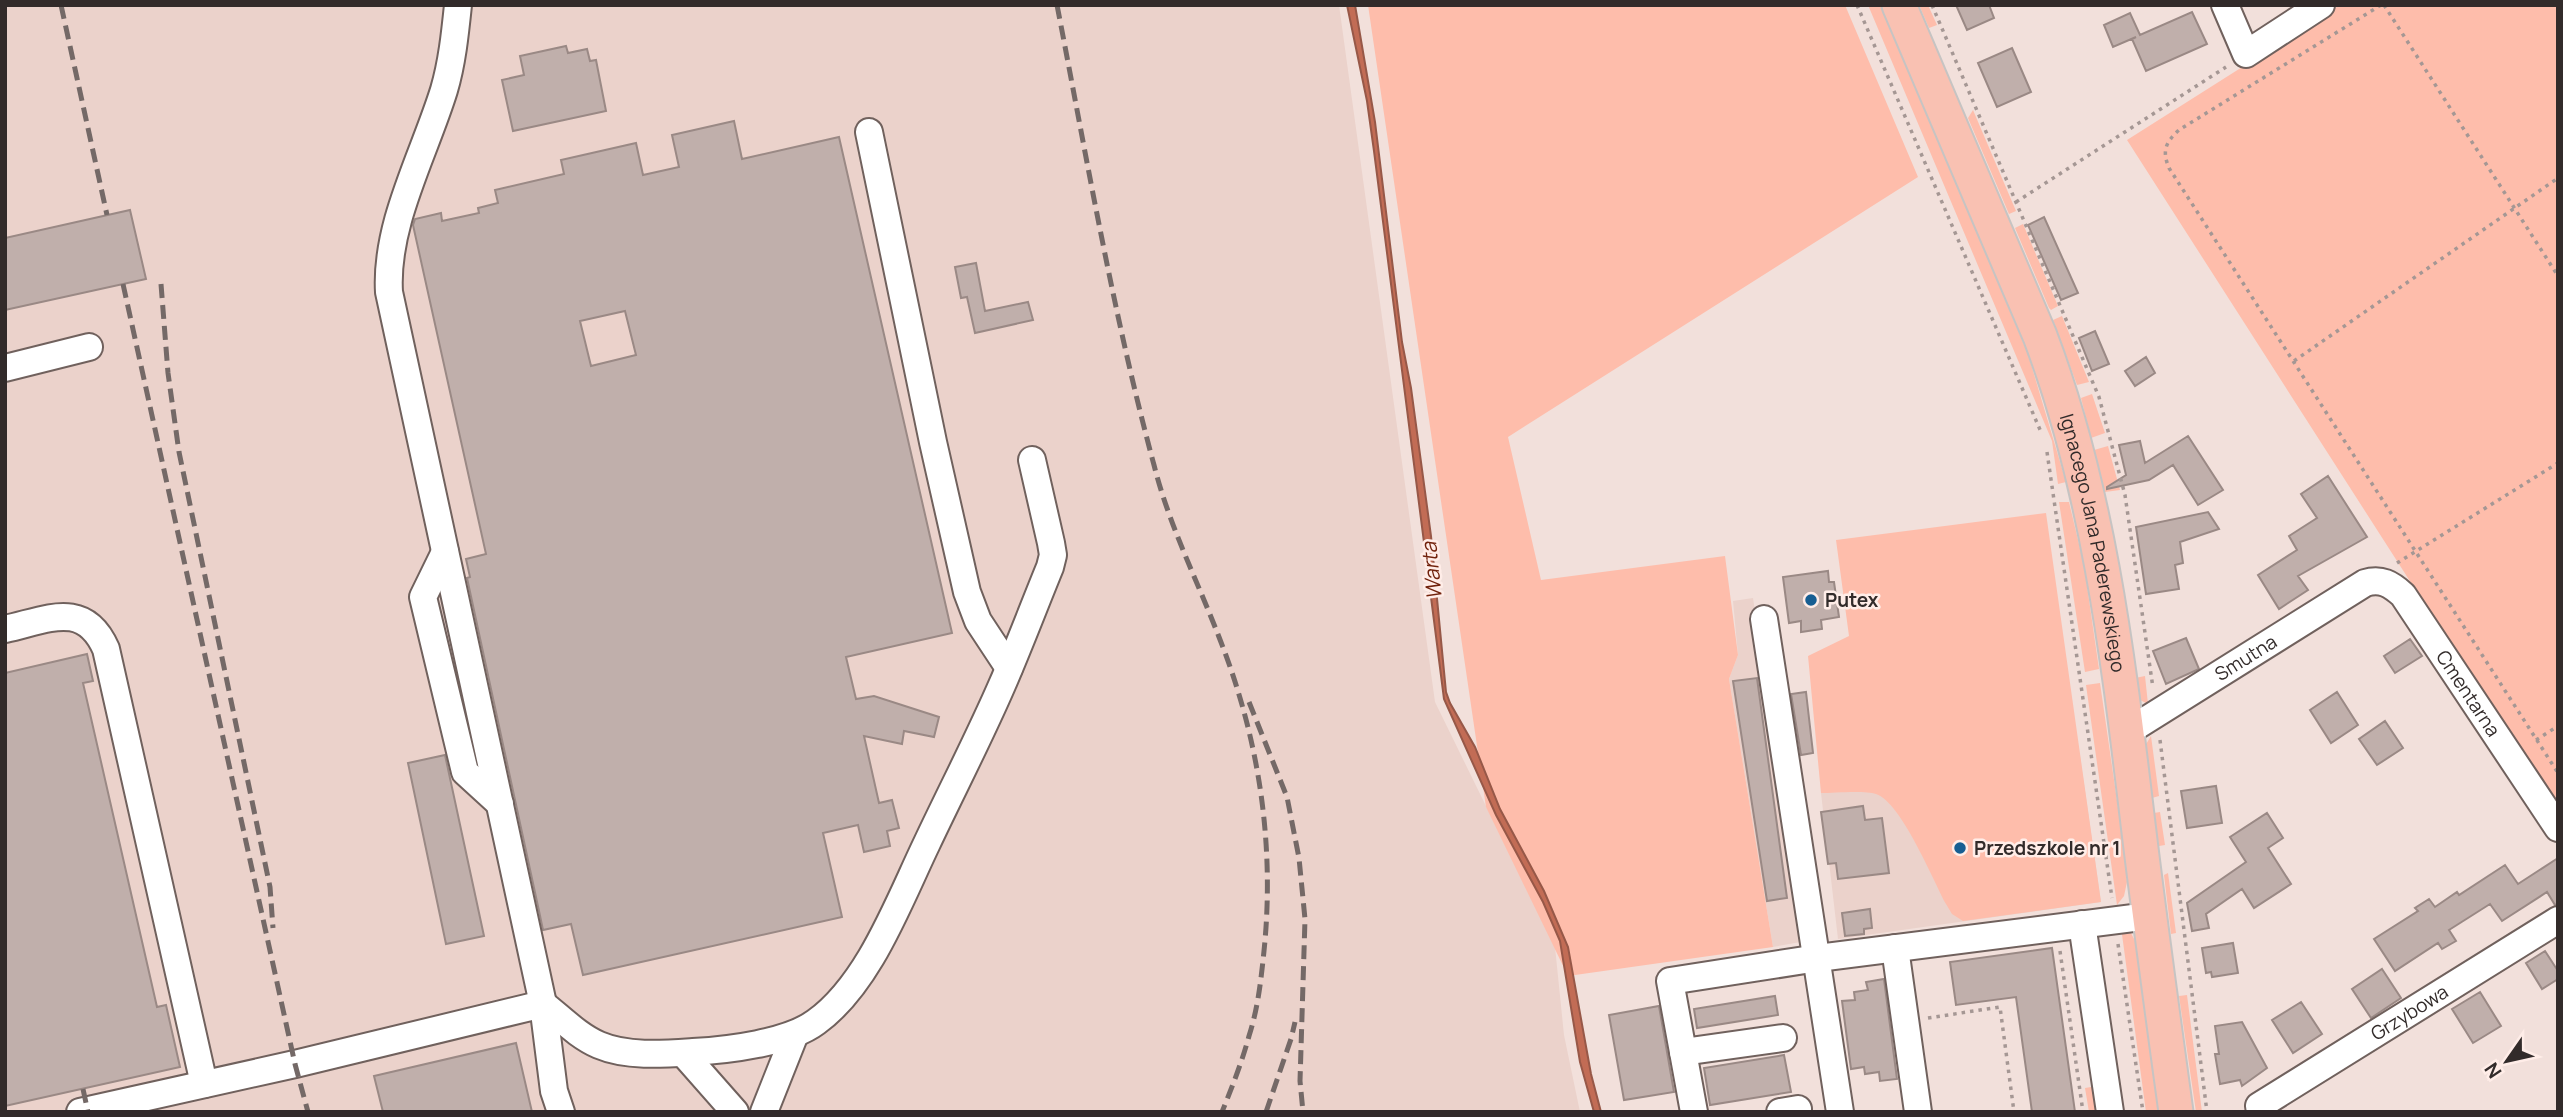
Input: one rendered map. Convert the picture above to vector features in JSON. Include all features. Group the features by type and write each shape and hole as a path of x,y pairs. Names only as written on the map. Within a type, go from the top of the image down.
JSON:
{"main road":[{"name":"Ignacego Jana Paderewskiego","path":"1899,5 1985,202 2056,380 2086,491 2099,556 2143,732 2149,916 2176,1112"}],"street":[{"path":"458,5 444,90 395,226 388,275 389,292 543,1004 554,1091 561,1112"},
{"path":"2225,5 2246,54 2321,5"},
{"path":"869,132 967,592 978,621 1009,668"},
{"path":"5,368 89,347"},
{"path":"543,1004 580,1034 600,1046 657,1054 707,1051 783,1038 818,1021 832,1008 866,964 894,912 1009,668 1050,567 1053,555 1032,460"},
{"path":"445,552 423,597 465,772 500,804"},
{"name":"Cmentarna","path":"2365,583 2383,581 2403,595 2558,828"},
{"name":"Smutna","path":"2143,732 2365,583"},
{"path":"5,629 65,616 80,618 100,635 106,649 204,1084"},
{"path":"1764,619 1840,1112"},
{"path":"456,737 484,732"},
{"path":"1694,1112 1670,981 1818,958 2149,916"},
{"name":"Grzybowa","path":"2259,1106 2558,920"},
{"path":"2082,924 2110,1112"},
{"path":"1895,948 1918,1112"},
{"path":"79,1112 543,1004"},
{"path":"764,1112 794,1034"},
{"path":"1683,1052 1783,1038"},
{"path":"683,1053 735,1112"}],"path":[{"path":"1857,5 2046,443 2143,1112"},
{"path":"1932,5 2099,397 2125,495 2154,698"},
{"path":"2558,276 2383,5 2179,131 2165,146 2164,155 2169,168 2558,774"},
{"path":"2016,202 2246,54"},
{"path":"2294,361 2558,178"},
{"path":"2398,564 2558,463"},
{"path":"2536,740 2558,726"},
{"path":"2143,732 2207,1112"},
{"path":"2060,950 2083,1112"},
{"path":"1927,1018 2000,1007 2013,1112"}],"shaded area":[{"path":"5,5 1339,5 1435,702 1555,947 1564,1035 1580,1112 5,1112"},
{"path":"1368,5 1845,5 1918,177 1508,437 1541,580 1725,556 1738,655 1729,679 1773,947 1568,976 1486,807"},
{"path":"1868,5 1881,5 2028,354 2066,482 2058,484 2052,441"},
{"path":"1919,5 1928,5 1937,25 1929,28"},
{"path":"2340,5 2558,5 2558,812 2127,140"},
{"path":"1973,110 2016,211 2009,214 1968,118"},
{"path":"2023,224 2058,306 2051,310 2015,228"},
{"path":"2062,316 2089,382 2077,385 2053,320"},
{"path":"2092,394 2105,433 2091,438 2081,398"},
{"path":"2108,446 2120,490 2105,492 2094,450"},
{"path":"2059,502 2069,502 2084,565 2099,669 2085,672"},
{"path":"2046,513 2101,902 1963,921 1952,914 1916,843 1886,800 1871,793 1821,793 1808,656 1849,636 1836,540"},
{"path":"1753,598 1806,941 1773,947 1729,679 1738,655 1733,601"},
{"path":"2145,676 2148,704 2138,699 2135,678"},
{"path":"2100,683 2127,882 2124,896 2117,905 2086,685"},
{"path":"2151,736 2159,796 2152,798 2145,746"},
{"name":"Przedszkole nr 1","path":"2080,756 2101,902 1838,939 1821,793"},
{"path":"2160,812 2165,845 2159,846 2154,813"},
{"path":"2168,873 2176,933 2171,934 2164,875"},
{"path":"2121,927 2131,933 2136,943 2159,1112 2146,1112"},
{"path":"2187,995 2202,1112 2196,1112 2179,996"},
{"path":"2097,1086 2100,1112 2089,1112 2085,1088"}],"water":[{"name":"Warta","path":"1347,5 1355,5 1375,122 1402,342 1411,388 1431,536 1446,692 1475,747 1500,809 1544,891 1568,947 1591,1074 1601,1112 1594,1112 1580,1062 1560,941 1543,902 1496,815 1444,699 1374,151 1367,101"}],"building":[{"path":"1956,5 1989,5 1994,18 1967,30"},
{"path":"2192,12 2207,44 2146,71 2132,39 2136,37 2113,47 2104,25 2130,13 2140,35"},
{"path":"566,46 568,53 587,49 590,61 596,60 606,111 513,131 502,80 524,75 520,56"},
{"path":"2012,48 2031,92 1997,107 1978,63"},
{"path":"734,121 742,159 839,137 952,633 846,657 856,699 874,696 939,717 934,737 904,731 902,744 864,736 879,803 892,800 899,828 887,831 890,846 864,852 858,825 823,833 842,917 583,975 571,924 543,930 467,578 470,577 466,559 486,554 413,225 415,219 441,213 442,221 479,213 478,208 498,203 495,190 564,174 561,160 636,143 643,175 679,167 672,135","holes":["625,311 636,355 591,366 580,321"]},
{"path":"130,210 146,279 5,310 5,238"},
{"path":"2044,217 2078,293 2061,300 2028,225"},
{"path":"976,263 985,311 1028,302 1033,320 975,333 967,297 961,298 955,267"},
{"path":"2095,331 2109,364 2092,371 2079,338"},
{"path":"2146,357 2155,373 2135,386 2125,371"},
{"path":"2188,436 2223,490 2198,505 2173,465 2149,480 2107,489 2126,475 2119,445 2140,441 2145,463"},
{"path":"2328,476 2367,537 2298,576 2308,590 2279,609 2258,575 2297,550 2289,536 2317,518 2301,494"},
{"path":"2208,512 2219,529 2180,542 2183,563 2175,565 2179,589 2146,594 2136,527"},
{"name":"Putex","path":"1828,571 1829,582 1834,582 1839,617 1821,620 1822,629 1801,632 1801,621 1789,623 1783,577"},
{"path":"2186,638 2199,669 2166,684 2153,651"},
{"path":"2410,639 2422,656 2395,673 2384,656"},
{"path":"87,654 93,681 83,683 157,1007 166,1005 180,1067 5,1106 5,673"},
{"path":"1757,678 1787,898 1767,901 1733,681"},
{"path":"1806,692 1813,753 1801,755 1791,694"},
{"path":"2337,692 2358,725 2331,743 2310,710"},
{"path":"2385,721 2403,748 2377,765 2359,739"},
{"path":"445,755 484,936 446,944 408,763"},
{"path":"2216,786 2222,823 2187,828 2181,791"},
{"path":"1863,806 1865,820 1882,818 1889,873 1838,879 1836,863 1828,864 1821,812"},
{"path":"2267,813 2283,838 2268,848 2291,884 2254,908 2242,889 2206,914 2209,928 2192,931 2187,903 2246,862 2230,837"},
{"path":"2558,858 2558,904 2555,905 2547,892 2502,921 2490,904 2449,930 2456,941 2442,949 2438,943 2395,971 2374,939 2418,911 2415,908 2429,899 2435,907 2505,865 2518,884"},
{"path":"1870,909 1872,928 1864,929 1864,934 1845,936 1842,913"},
{"path":"2233,943 2238,973 2212,977 2211,972 2206,973 2202,948"},
{"path":"2052,948 2075,1112 2032,1112 2016,997 1956,1005 1950,962"},
{"path":"2545,951 2558,971 2558,979 2542,989 2526,963"},
{"path":"2382,969 2401,998 2371,1018 2352,989"},
{"path":"1884,979 1897,1079 1880,1081 1879,1072 1865,1074 1864,1067 1851,1069 1842,1001 1855,1000 1854,992 1868,990 1866,982"},
{"path":"2480,992 2501,1026 2473,1043 2452,1009"},
{"path":"1775,996 1778,1015 1697,1028 1694,1009"},
{"path":"2301,1002 2322,1034 2293,1053 2272,1020"},
{"path":"1659,1006 1674,1092 1624,1100 1609,1015"},
{"path":"2242,1022 2267,1068 2242,1086 2240,1080 2220,1084 2215,1054 2219,1054 2215,1026"},
{"path":"516,1043 532,1112 383,1112 374,1076"},
{"path":"1784,1055 1791,1092 1710,1105 1704,1068"}],"railway":[{"path":"61,5 107,215"},
{"path":"1057,5 1101,236 1139,408 1167,509 1233,675 1254,753 1261,792 1267,871 1262,973 1252,1025 1222,1112"},
{"path":"123,284 295,1064 308,1112"},
{"path":"161,284 168,373 179,452 270,887 273,928"},
{"path":"1249,702 1287,797 1299,858 1305,919 1300,1081 1303,1112"},
{"path":"1266,1112 1295,1022"},
{"path":"83,1089 88,1112"}],"place":[{"name":"Putex","path":"1811,600"},
{"name":"Przedszkole nr 1","path":"1960,848"}]}
